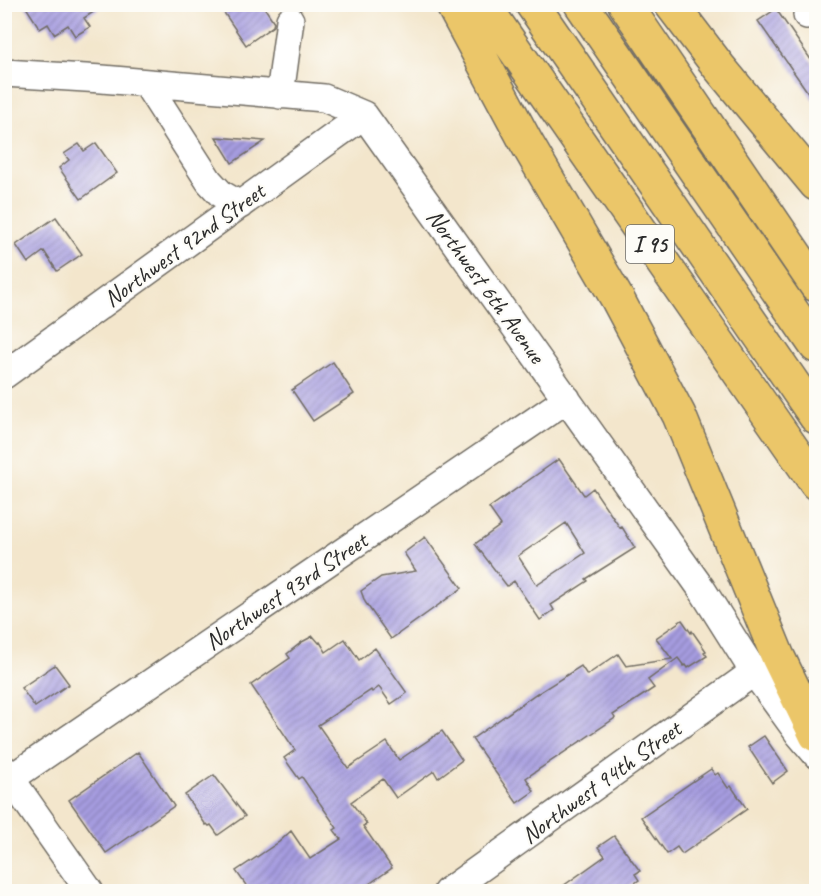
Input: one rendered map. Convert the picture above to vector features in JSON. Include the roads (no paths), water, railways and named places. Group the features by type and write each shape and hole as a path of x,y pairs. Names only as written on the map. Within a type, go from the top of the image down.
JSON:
{"highway":[{"path":"452,4 526,142 618,300 679,416 778,657 816,735"},
{"name":"I 95","path":"483,4 816,483"},
{"path":"532,4 816,417"},
{"path":"581,4 816,346"},
{"path":"625,4 816,285"},
{"path":"672,4 719,68 816,184"}],"street":[{"path":"280,95 290,20"},
{"path":"4,73 324,98 364,115"},
{"path":"146,83 208,181 221,195 240,205"},
{"name":"Northwest 92nd Street","path":"7,368 364,115"},
{"name":"Northwest 6th Avenue","path":"364,115 701,588 754,672 816,754"},
{"name":"Northwest 93rd Street","path":"7,777 567,399"},
{"name":"Northwest 94th Street","path":"447,891 754,672"},
{"path":"7,777 90,891"}]}
